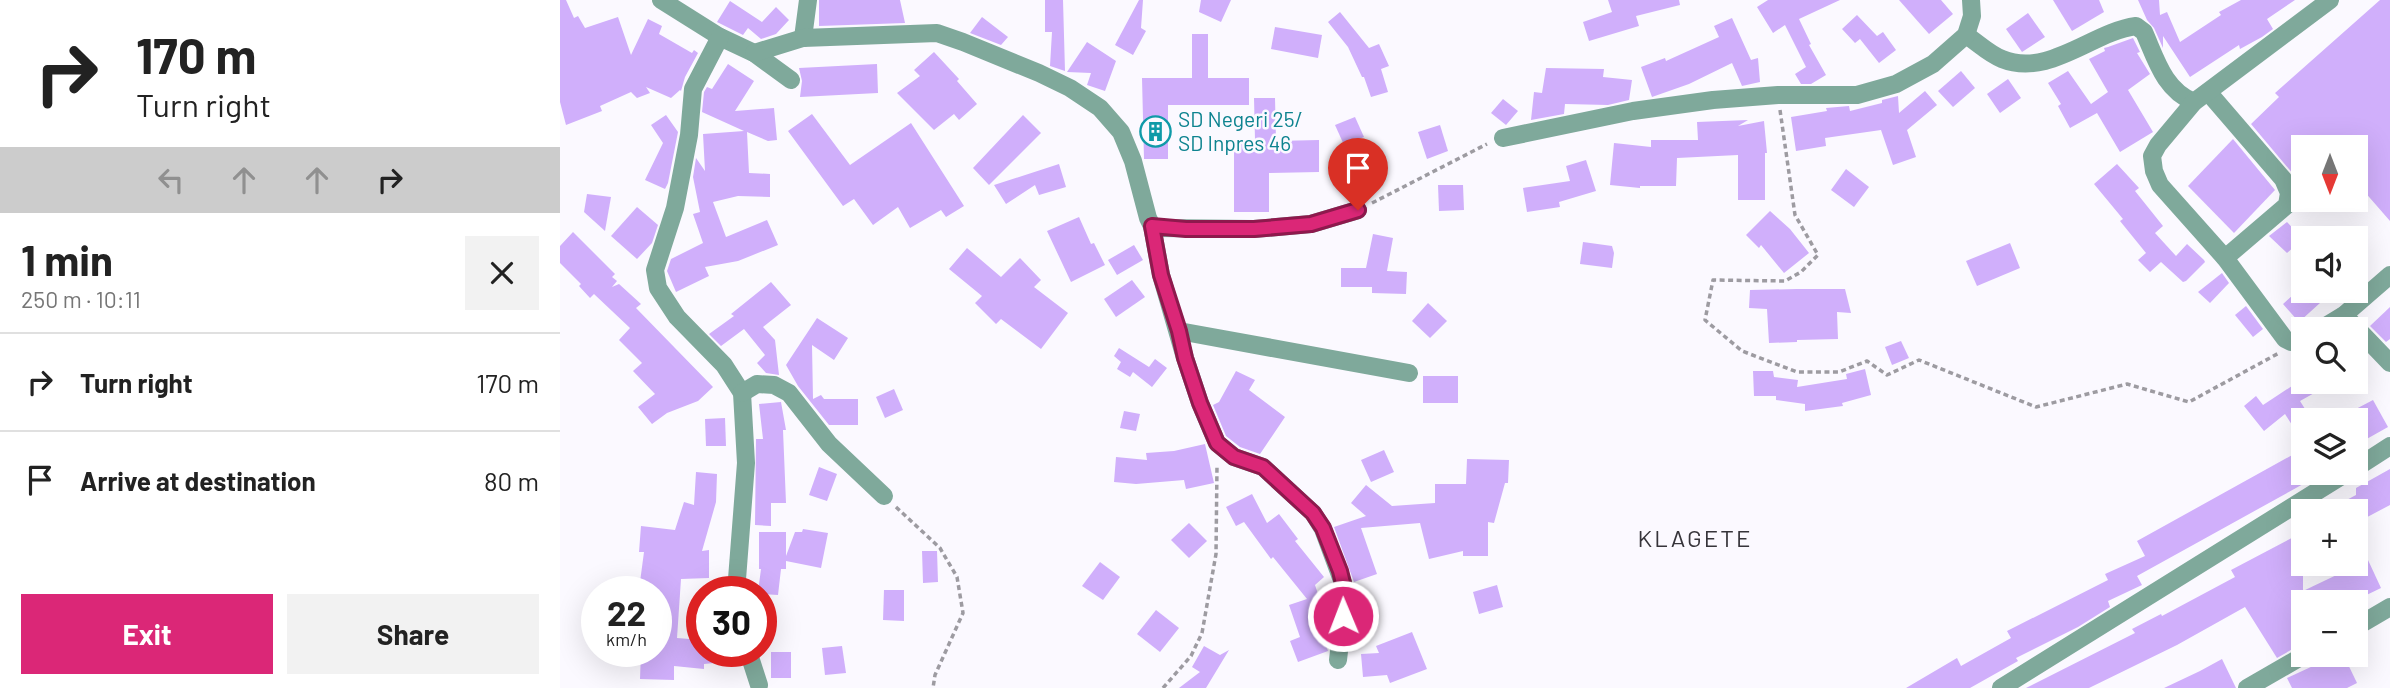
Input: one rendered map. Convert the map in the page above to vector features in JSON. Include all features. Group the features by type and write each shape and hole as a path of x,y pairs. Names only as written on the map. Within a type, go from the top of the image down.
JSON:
{"street":[{"path":"661,0 720,37 754,53 791,80"},
{"path":"803,38 808,0"},
{"path":"1503,138 1633,111 1713,100 1778,95 1857,95 1896,84 1933,64 1966,35 1972,16 1971,0"},
{"path":"2291,340 2285,339 2225,258 2160,186 2154,172 2152,156 2158,145 2201,97 2330,0"},
{"path":"1966,35 2004,60 2028,63 2055,59 2121,28 2137,26 2144,32 2169,86 2182,97 2201,97 2283,179 2289,193 2287,205 2225,258"},
{"path":"754,53 803,38 937,33 963,41 1070,88 1100,108 1121,132 1133,161 1185,358 1217,443 1234,457 1263,467 1313,513 1323,528 1343,583 1339,660"},
{"path":"720,37 693,89 689,135 675,208 655,270 658,288 677,317 724,365 743,393 746,463 737,576"},
{"path":"1152,226 1254,229 1311,224 1358,210"},
{"path":"2341,317 2390,275"},
{"path":"2344,315 2390,363"},
{"path":"1179,331 1409,373"},
{"path":"743,393 757,384 774,385 789,393 829,444 884,496"},
{"path":"2368,460 2390,446"},
{"path":"2001,688 2327,485"},
{"path":"2368,619 2390,607"},
{"path":"2247,688 2291,663"},
{"path":"753,667 759,685"}],"path":[{"path":"1778,95 1795,215 1818,255 1801,272 1785,281 1713,280 1704,320 1742,351 1797,372 1839,372 1867,361 1887,375 1919,360 2035,407 2127,384 2189,402 2291,345"},
{"path":"1358,210 1503,138"},
{"path":"1163,688 1191,656 1202,633 1216,554 1217,443"},
{"path":"884,496 940,548 957,577 963,613 935,676 933,688"}],"building":[{"path":"560,0 566,0 574,18 578,16 585,28 618,17 631,55 648,19 662,26 659,34 692,53 694,50 698,53 681,91 671,98 646,87 650,93 637,98 631,92 600,106 602,111 566,125 560,102"},
{"path":"819,0 900,0 905,23 819,26"},
{"path":"1045,0 1063,0 1065,71 1050,66 1052,32 1045,32"},
{"path":"1139,0 1143,0 1141,28 1146,31 1133,55 1115,45"},
{"path":"1201,0 1231,0 1221,22 1199,12"},
{"path":"1608,0 1679,0 1680,5 1636,16 1639,26 1589,41 1583,22 1612,12"},
{"path":"1768,0 1840,0 1799,19 1811,44 1809,45 1826,75 1811,84 1801,84 1795,74 1806,67 1785,25 1773,33 1757,7"},
{"path":"1899,0 1941,0 1953,14 1929,34"},
{"path":"2053,0 2099,0 2104,12 2072,31"},
{"path":"2138,0 2159,0 2160,15 2167,12 2180,42 2221,15 2219,12 2241,0 2295,0 2267,19 2273,29 2240,49 2239,45 2190,77 2163,36 2163,48"},
{"path":"2380,0 2390,0 2390,221 2368,196 2368,135 2291,135 2291,171 2251,124 2279,97 2275,93"},
{"path":"730,1 762,22 776,7 789,20 776,34 761,39 748,28 743,35 717,22"},
{"path":"1340,12 1369,48 1379,44 1389,66 1381,69 1388,92 1371,97 1348,47 1328,22"},
{"path":"2028,13 2045,37 2022,52 2006,29"},
{"path":"1857,15 1877,36 1883,32 1896,50 1879,63 1860,39 1855,43 1842,29"},
{"path":"982,17 1008,37 1001,45 970,33"},
{"path":"1732,18 1751,60 1758,58 1760,82 1742,86 1732,63 1689,84 1652,97 1641,67 1665,58 1666,61 1719,37 1714,26"},
{"path":"1275,27 1322,35 1318,58 1271,49"},
{"name":"SD Negeri 25/ SD Inpres 46","path":"1192,34 1208,34 1208,78 1249,78 1249,105 1168,105 1168,159 1144,159 1142,78 1192,78"},
{"path":"2133,38 2140,52 2137,53 2150,74 2128,90 2153,132 2120,152 2097,113 2070,128 2058,106 2061,104 2048,83 2068,71 2091,104 2108,92 2089,59 2105,51 2104,48"},
{"path":"1087,42 1116,61 1105,91 1087,85 1091,73 1067,72"},
{"path":"934,52 977,104 959,120 954,114 934,130 897,93 920,76 914,70"},
{"path":"728,64 754,81 735,111 774,108 777,140 768,141 747,132 749,173 770,174 770,197 738,196 713,202 726,237 767,220 778,245 738,261 705,267 709,276 676,292 667,271 671,259 703,243 693,214 700,212 693,177 696,158 705,171 703,134 744,131 702,112 704,92 707,87 712,89"},
{"path":"877,64 878,93 800,97 802,81 799,68"},
{"path":"1546,68 1604,69 1603,77 1632,80 1629,100 1608,105 1565,104 1564,114 1531,120 1534,92 1542,93"},
{"path":"1961,71 1975,88 1953,107 1938,91"},
{"path":"2008,79 2021,98 2000,113 1987,94"},
{"path":"1925,91 1937,105 1907,130 1916,157 1893,165 1881,130 1825,138 1826,146 1796,151 1791,117 1827,111 1826,108 1849,106 1850,111 1898,96 1899,113"},
{"path":"1254,98 1275,98 1276,141 1319,140 1319,172 1269,173 1269,212 1234,212 1234,141 1255,140"},
{"path":"1503,99 1518,111 1506,125 1491,113"},
{"path":"812,114 850,165 911,123 964,206 946,217 941,210 910,228 898,207 873,225 854,199 843,206 788,131"},
{"path":"666,115 678,132 665,189 645,180 663,143 651,125"},
{"path":"1023,115 1041,133 989,185 973,168"},
{"path":"1355,117 1364,137 1344,145 1335,125"},
{"path":"1748,120 1738,126 1764,121 1767,153 1765,200 1738,200 1738,155 1677,158 1676,186 1640,188 1610,185 1614,143 1651,147 1651,140 1698,140 1697,122"},
{"path":"1440,125 1448,151 1427,159 1418,132"},
{"path":"2233,139 2275,190 2234,233 2188,186"},
{"path":"1586,160 1596,191 1559,202 1560,207 1527,212 1523,188 1570,181 1566,166"},
{"path":"1059,164 1066,187 1039,195 1035,185 1006,204 994,185"},
{"path":"2117,164 2139,188 2135,191 2163,226 2155,233 2176,256 2187,244 2204,260 2186,281 2183,282 2161,262 2150,272 2138,260 2146,253 2094,184"},
{"path":"1846,169 1869,187 1854,207 1831,190"},
{"path":"1438,185 1463,185 1464,210 1439,211"},
{"path":"587,194 611,197 605,231 584,212"},
{"path":"637,207 658,225 652,243 637,259 611,236"},
{"path":"1770,211 1790,229 1809,253 1784,273 1761,245 1759,248 1746,235"},
{"path":"1079,217 1091,244 1094,243 1105,265 1071,282 1047,231"},
{"path":"2287,222 2291,226 2291,250 2287,253 2269,236"},
{"path":"573,232 615,274 612,277 617,281 612,287 619,284 641,304 636,308 713,387 698,401 667,413 652,424 638,407 655,394 633,371 642,363 619,340 630,328 594,294 590,298 579,286 581,284 560,263 560,246"},
{"path":"1373,234 1393,238 1387,271 1407,272 1406,294 1372,293 1372,287 1341,287 1341,268 1366,268"},
{"path":"1583,242 1612,246 1612,268 1580,264"},
{"path":"2010,243 2020,268 1977,286 1966,261"},
{"path":"1134,245 1143,260 1117,275 1108,260"},
{"path":"967,248 1001,277 1020,258 1041,280 1034,287 1068,313 1041,349 1001,319 996,324 975,303 982,296 949,269"},
{"path":"2222,273 2229,283 2210,303 2198,292"},
{"path":"1132,280 1145,297 1116,317 1104,299"},
{"path":"771,282 791,305 763,327 775,340 779,375 766,373 757,363 765,355 744,329 721,346 709,334 734,316 731,314"},
{"path":"1845,289 1851,313 1837,312 1838,339 1769,343 1767,309 1749,308 1750,290"},
{"path":"2291,297 2291,303 2320,303 2305,317 2295,317 2283,304"},
{"path":"1428,303 1447,321 1430,338 1412,321"},
{"path":"2246,306 2263,329 2253,337 2235,315"},
{"path":"2390,307 2390,339 2386,342 2370,326"},
{"path":"817,318 848,338 834,360 812,345 813,399 821,395 824,399 858,399 858,425 829,425 798,386 786,365"},
{"path":"1901,341 1909,358 1892,365 1885,347"},
{"path":"1119,348 1149,367 1155,359 1167,368 1152,387 1133,372 1130,377 1117,369 1121,362 1114,356"},
{"path":"1865,369 1871,395 1842,403 1843,406 1805,411 1805,404 1776,400 1776,396 1754,396 1753,371 1773,371 1774,377 1798,380 1797,387 1847,379 1846,374"},
{"path":"1236,371 1255,380 1249,390 1285,417 1260,454 1240,447 1226,436 1213,405 1219,402"},
{"path":"1423,376 1458,376 1458,403 1423,403"},
{"path":"2291,387 2291,394 2313,394 2300,401 2304,408 2291,408 2291,423 2285,414 2264,431 2244,406 2256,396 2263,405"},
{"path":"894,389 903,410 885,418 876,397"},
{"path":"2373,400 2388,427 2368,438 2368,408 2358,408"},
{"path":"781,402 786,430 783,430 786,503 771,503 771,526 755,525 756,439 763,439 759,404"},
{"path":"1124,411 1140,414 1136,431 1120,428"},
{"path":"725,418 726,446 706,446 705,419"},
{"path":"1205,444 1214,483 1186,489 1184,480 1136,484 1114,482 1116,457 1147,460 1146,453 1174,451"},
{"path":"1384,450 1394,472 1371,482 1361,460"},
{"path":"2291,456 2291,485 2302,485 2137,576 2142,585 2108,601 2110,607 2078,627 2016,658 2018,661 1970,688 1906,688 1957,658 1961,666 2011,638 2007,631 2108,580 2105,574 2145,556 2137,541"},
{"path":"1467,459 1509,460 1508,483 1505,483 1494,523 1488,522 1488,556 1463,556 1463,551 1429,559 1420,523 1361,528 1377,574 1354,582 1334,527 1366,516 1351,503 1366,485 1392,506 1435,503 1435,484 1466,484"},
{"path":"819,467 837,474 827,501 809,495"},
{"path":"2390,469 2390,505 2368,517 2368,499 2348,499 2356,495 2356,488 2368,485 2368,481"},
{"path":"696,472 717,474 716,502 702,551 709,550 709,576 686,576 686,579 681,579 677,638 686,639 686,667 704,669 674,666 674,680 640,679 640,667 672,667 672,576 641,576 644,552 639,552 641,526 675,530 684,502 694,505"},
{"path":"1252,494 1267,523 1279,514 1298,539 1295,541 1324,577 1315,585 1327,621 1322,617 1317,618 1328,651 1298,662 1290,641 1300,637 1289,605 1307,599 1273,557 1271,559 1244,522 1236,526 1226,507"},
{"path":"1189,523 1207,541 1189,558 1171,540"},
{"path":"803,529 828,533 821,568 786,561 786,569 781,569 777,595 777,576 760,576 759,532 786,532 786,556 795,532 802,532"},
{"path":"2291,538 2291,576 2303,576 2303,590 2291,590 2291,650 2277,658 2245,607 2177,645 2089,688 2026,688 2135,633 2132,629 2235,577 2231,570"},
{"path":"922,551 937,551 938,582 923,583"},
{"path":"2368,560 2381,588 2368,594 2368,590 2305,590 2334,576 2368,576"},
{"path":"1100,562 1120,577 1103,600 1082,586"},
{"path":"1497,585 1503,607 1479,614 1473,592"},
{"path":"884,590 904,590 904,621 883,620"},
{"path":"1156,610 1179,628 1160,652 1137,634"},
{"path":"1412,632 1427,669 1390,683 1387,675 1363,677 1361,654 1379,653 1376,646"},
{"path":"842,646 846,673 825,675 822,648"},
{"path":"1204,646 1220,655 1229,650 1206,688 1179,688 1200,672 1192,667"},
{"path":"777,652 791,652 791,678 771,678 771,667 777,667"},
{"path":"2222,659 2236,688 2164,688 2200,671"},
{"path":"2311,667 2349,667 2357,683 2347,688 2292,688 2287,678"}],"place":[{"name":"SD Negeri 25/ SD Inpres 46","path":"1155,132"}],"district":[{"name":"KLAGETE","path":"1695,539"}],"route":[{"path":"1343,616 1343,583 1340,571 1323,528 1313,513 1263,467 1234,457 1217,443 1185,358 1161,275 1152,226 1254,229 1311,224 1358,210"}]}
